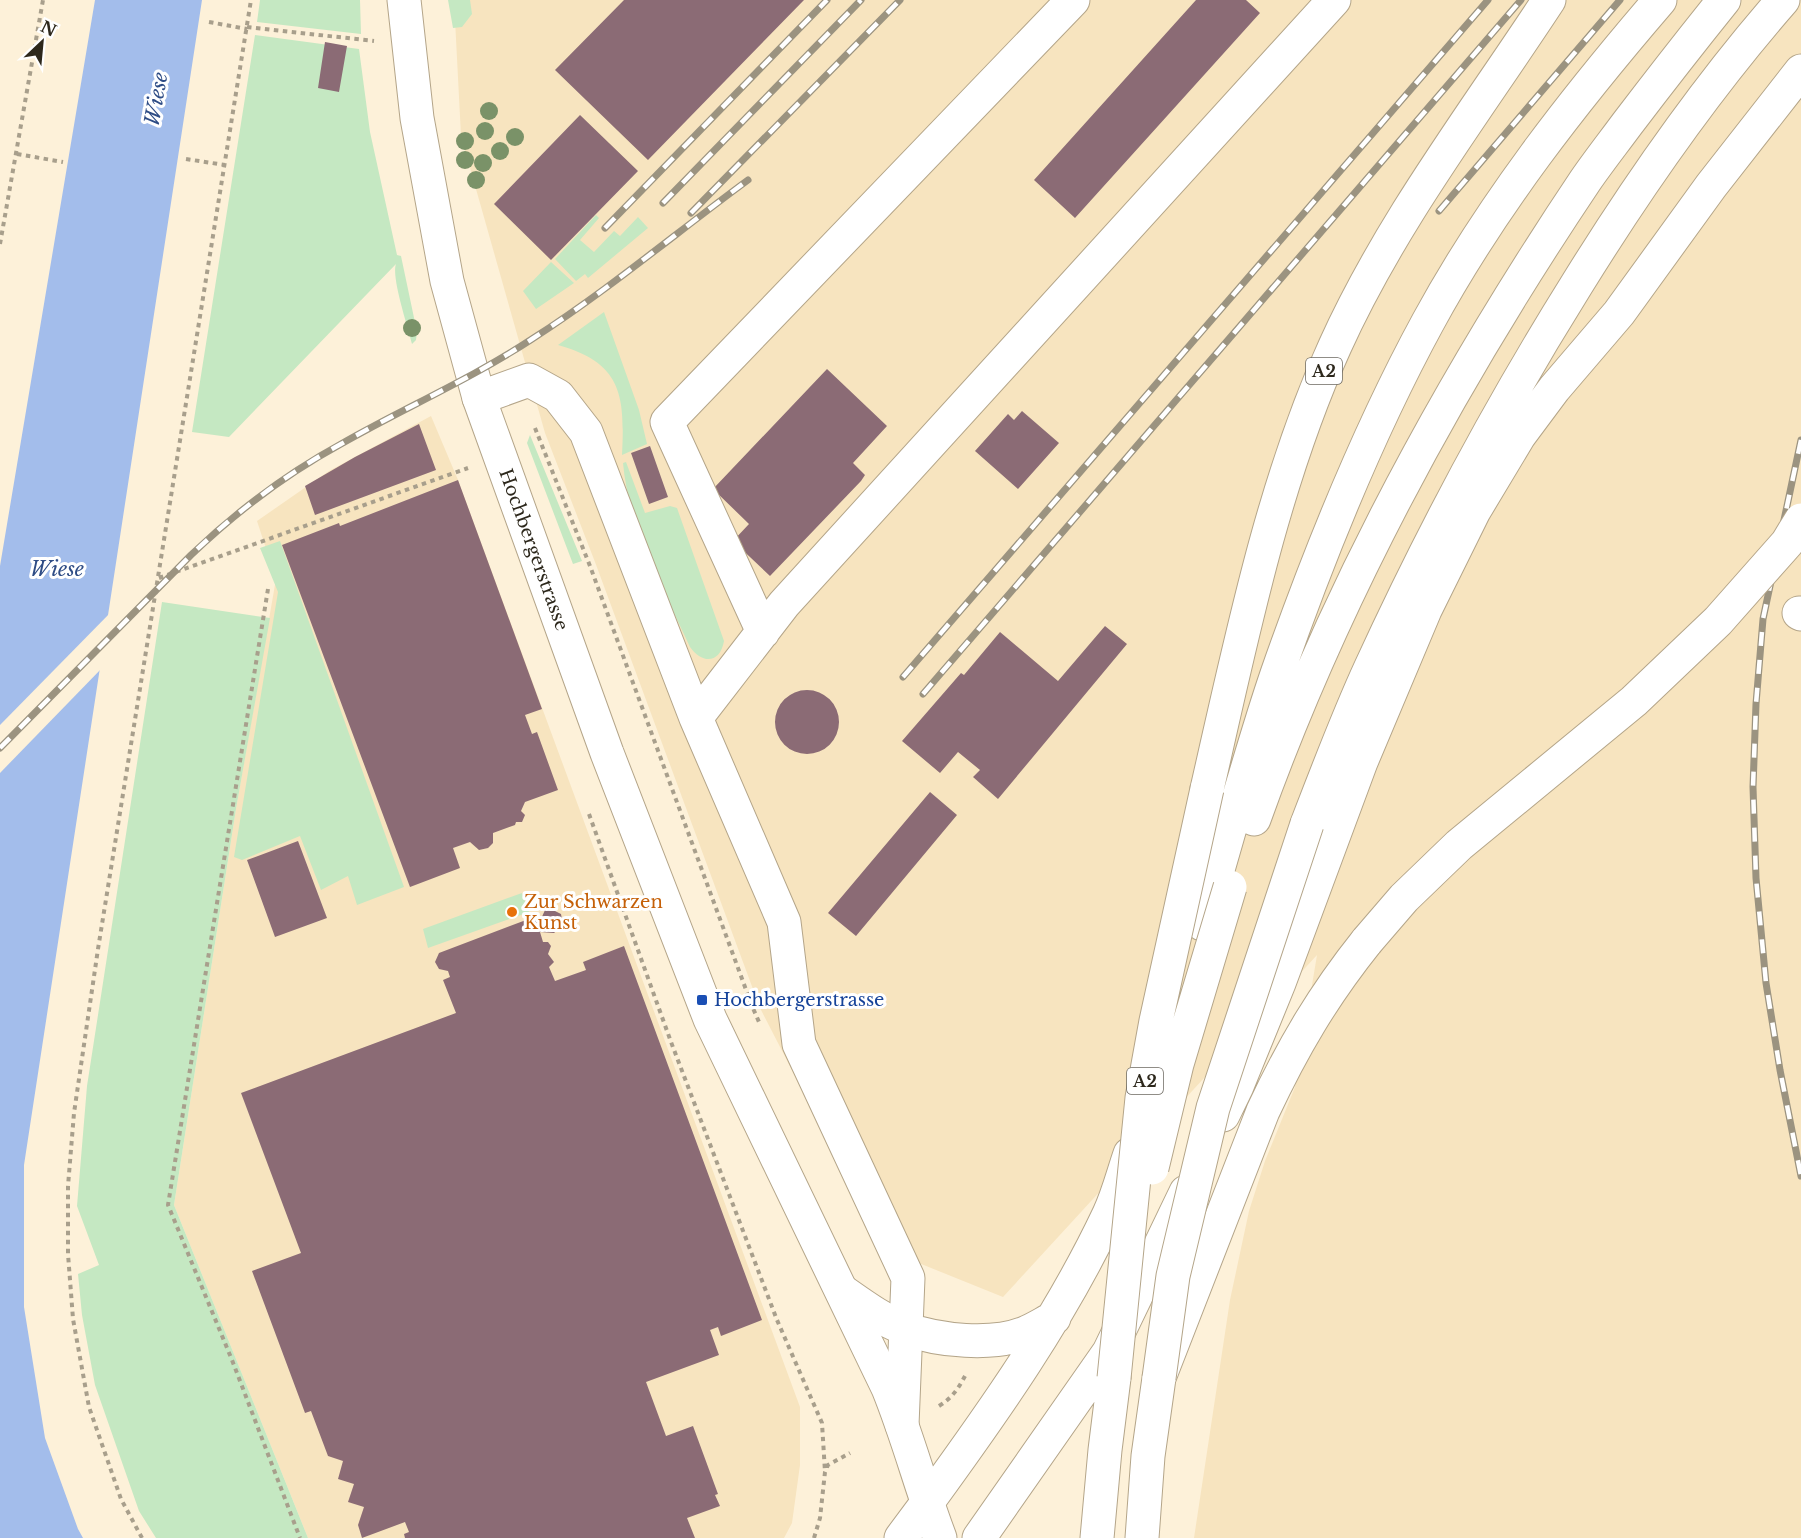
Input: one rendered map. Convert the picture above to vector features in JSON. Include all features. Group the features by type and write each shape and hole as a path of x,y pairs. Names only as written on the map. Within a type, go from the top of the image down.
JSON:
{"main road":[{"name":"Hochbergerstrasse","path":"404,0 417,118 447,281 479,398 607,753 679,943 710,1019 842,1291 902,1425 940,1538"},
{"path":"762,632 667,422 1073,0"},
{"path":"696,718 784,604 1334,0"},
{"name":"A2","path":"1097,1538 1142,1098 1182,897 1239,653 1282,490 1322,374 1352,310 1383,253 1549,0"},
{"path":"901,1538 998,1406 1054,1318 1110,1212 1160,1067 1277,675 1328,535 1377,423 1418,342 1476,242 1521,176 1593,80 1660,0"},
{"name":"A2","path":"1114,1378 1132,1264 1155,1155 1193,1008 1230,887 1259,806 1321,651 1386,515 1471,359 1586,180 1681,53 1724,0"},
{"path":"1142,1538 1148,1456 1173,1275 1213,1108 1307,824 1370,670 1431,541 1496,419 1549,329 1633,195 1691,113 1752,35 1783,0"},
{"path":"979,1538 1109,1352 1237,1086 1279,983 1361,762 1425,610 1474,511 1520,436 1554,389 1619,313 1711,186 1801,70"},
{"path":"479,398 529,380 558,396 586,432 696,718 784,922 799,1044 908,1278 902,1425"},
{"path":"1159,1378 1263,1111 1295,1047 1335,982 1381,924 1429,873 1496,813 1634,701 1718,621 1787,543 1801,520"},
{"path":"842,1291 870,1311 906,1329 929,1336 974,1341 999,1340 1024,1333 1054,1318"}],"path":[{"path":"0,244 44,0"},
{"path":"142,1538 122,1499 89,1407 73,1319 68,1254 68,1186 74,1113 98,949 251,0"},
{"path":"209,22 408,45"},
{"path":"17,154 63,162"},
{"path":"186,159 225,165"},
{"path":"518,384 590,566 752,1006 762,1027"},
{"path":"159,578 469,467 473,478"},
{"path":"268,589 168,1205 232,1360 300,1538"},
{"path":"588,810 675,1053 777,1320 822,1423 825,1472 820,1518 814,1538"},
{"path":"825,1472 828,1466 850,1453"}],"shaded area":[{"path":"454,0 1801,0 1801,1538 1194,1538 1230,1300 1249,1211 1265,1161 1295,1087 1317,955 1003,1297 884,1249 760,1008 545,433 461,136"},
{"path":"431,416 458,480 800,1407 800,1465 792,1523 784,1538 308,1538 174,1205 236,809 276,579 257,521 329,471"}],"green space":[{"path":"260,0 360,0 361,34 257,22"},
{"path":"448,0 470,0 472,14 462,27 453,28"},
{"path":"255,35 359,49 370,132 397,255 401,256 417,332 416,340 412,344 398,291 396,264 229,437 192,432"},
{"path":"596,215 599,218 580,240 594,252 614,231 620,236 638,217 648,228 588,278 585,274 576,281 555,259"},
{"path":"551,262 574,283 536,309 523,291"},
{"path":"604,312 639,410 647,444 622,455 622,415 615,384 607,372 595,361 579,352 558,345"},
{"path":"530,435 582,561 573,564 527,443"},
{"path":"626,462 645,513 670,506 677,508 724,641 722,649 715,657 705,659 690,647 659,580 632,511 623,463"},
{"path":"280,541 404,887 357,905 348,876 321,890 300,836 242,860 234,857 278,592 260,548"},
{"path":"162,602 270,618 236,809 174,1205 308,1538 156,1538 139,1511 95,1385 82,1315 78,1274 99,1265 77,1206 87,1086"},
{"path":"522,893 529,912 428,948 423,929"}],"water":[{"name":"Wiese","path":"95,0 202,0 24,1165 24,1307 45,1438 83,1538 0,1538 0,566"}],"pier":[{"path":"112,611 103,667 0,773 0,725"}],"building":[{"path":"624,0 804,0 648,160 555,70"},
{"path":"1196,0 1246,0 1260,13 1075,218 1034,180"},
{"path":"325,42 347,46 339,92 318,88"},
{"path":"580,115 638,171 551,260 494,204"},
{"path":"827,369 887,426 853,463 865,475 861,481 770,576 733,541 749,524 713,489"},
{"path":"1022,411 1059,443 1018,489 975,451 1008,414 1014,420"},
{"path":"419,424 436,470 315,515 305,486"},
{"path":"650,446 668,497 649,504 631,453"},
{"path":"458,480 542,709 525,715 532,734 537,732 558,790 525,802 521,811 525,815 522,822 516,822 515,825 493,833 493,843 488,848 479,850 470,842 453,848 460,868 410,887 282,545 339,523 340,526"},
{"path":"1105,626 1127,644 998,799 973,777 980,770 958,752 940,773 902,741 961,673 964,675 1000,632 1058,681"},
{"path":"801,690 813,690 830,699 837,710 839,722 837,734 830,745 813,754 801,754 789,749 780,740 775,728 775,716 780,704 789,695"},
{"path":"930,792 957,815 856,936 828,913"},
{"path":"298,841 327,918 275,937 247,860"},
{"path":"551,909 561,914 563,925 554,933 540,932 543,942 548,942 551,946 548,954 554,962 549,967 555,981 586,970 583,962 624,946 762,1320 721,1336 718,1327 710,1330 719,1355 646,1382 666,1436 693,1426 718,1494 715,1495 720,1506 687,1518 695,1538 405,1538 404,1534 409,1532 405,1522 362,1538 358,1525 364,1507 348,1502 354,1484 338,1479 343,1461 328,1456 311,1411 305,1413 252,1271 301,1253 241,1093 456,1013 443,980 450,977 448,971 439,969 435,962 439,953 534,917 537,921 541,919 545,910"}],"railway":[{"path":"605,228 827,0"},
{"path":"663,203 861,0"},
{"path":"691,213 900,0"},
{"path":"903,677 1488,0"},
{"path":"923,694 1521,0"},
{"path":"1439,211 1620,0"},
{"path":"0,748 191,555 262,495 321,456 509,354 560,321 748,180"},
{"path":"1801,440 1763,619 1756,704 1753,787 1756,878 1766,983 1801,1176"}],"place":[{"name":"Zur Schwarzen Kunst","path":"512,912"},
{"name":"Hochbergerstrasse","path":"702,1000"}]}
